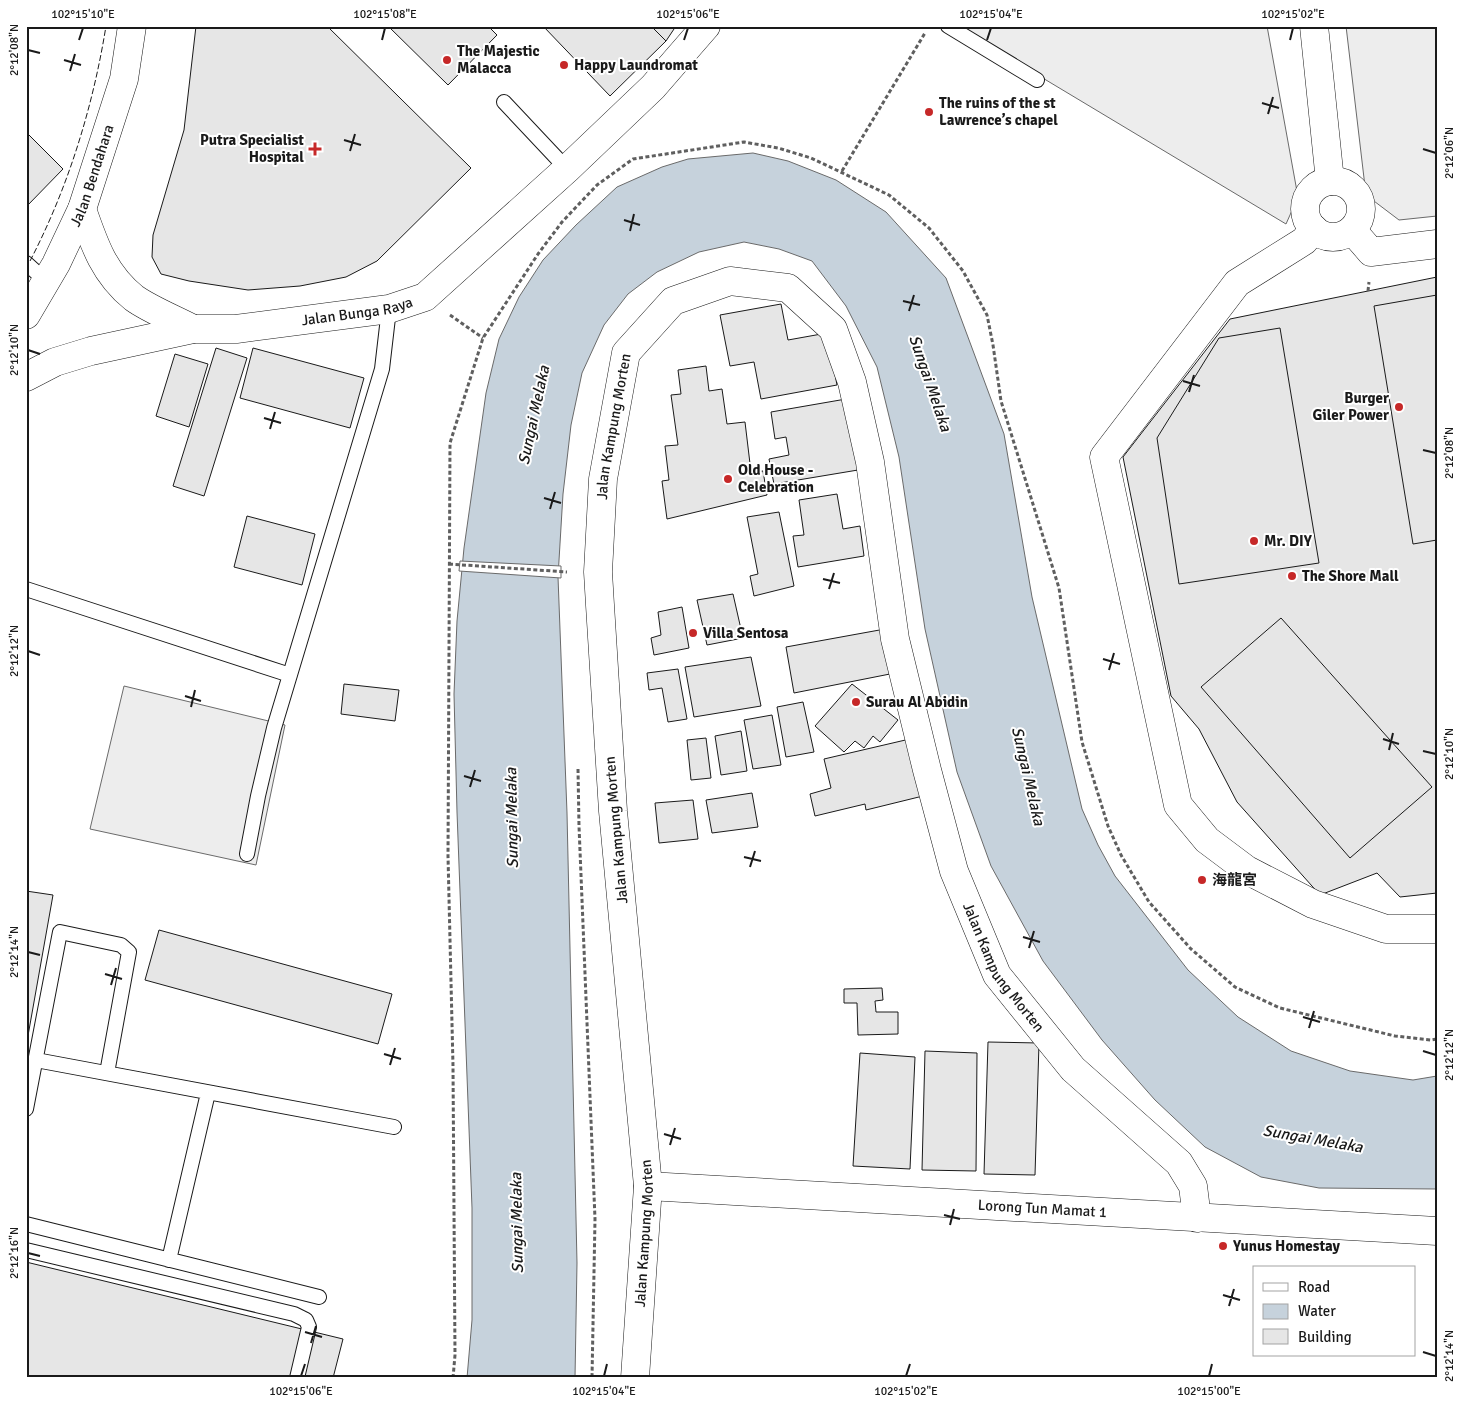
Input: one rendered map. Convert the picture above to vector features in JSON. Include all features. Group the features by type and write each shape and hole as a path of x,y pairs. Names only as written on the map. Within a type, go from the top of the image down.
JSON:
{"street":[{"name":"Jalan Bendahara","path":"26,314 47,282 82,209 124,79 132,26"},
{"name":"Jalan Bunga Raya","path":"26,378 55,362 91,351 193,329 236,329 389,309 425,297 567,169 653,87 706,26"},
{"path":"1314,26 1330,181"},
{"path":"1330,181 1339,181 1347,184 1354,190 1360,198 1361,216 1358,224 1352,230 1335,237 1325,236 1314,229 1306,216 1305,207 1307,197 1312,189 1330,181"},
{"path":"82,209 96,250 112,277 135,298 193,329"},
{"path":"1314,229 1304,240 1237,283 1104,457 1178,805 1207,840 1231,858 1248,870 1313,904 1386,929 1437,929"},
{"path":"1352,230 1371,252 1437,244"},
{"name":"Jalan Kampung Morten","path":"635,1378 648,1186 613,811 600,615 598,572 603,479 626,353 673,301 730,281 788,288 833,329 852,382 868,453 895,639 954,871 997,975 1073,1069 1179,1163 1193,1186 1197,1218"},
{"name":"Lorong Tun Mamat 1","path":"648,1186 1437,1231"}],"lane":[{"path":"948,26 1037,80"},
{"path":"504,102 567,169"},
{"path":"26,263 47,282"},
{"path":"247,854 274,728 382,369 389,309"},
{"path":"26,589 290,675"},
{"path":"26,1109 60,932 121,945 129,952 107,1073"},
{"path":"36,1060 394,1127"},
{"path":"169,1260 208,1093"},
{"path":"26,1224 319,1296"},
{"path":"26,1250 294,1314 306,1320 309,1327 297,1378"}],"path":[{"path":"842,171 930,26"},
{"path":"453,1378 455,1355 453,1076 448,856 450,443 483,338 538,254 562,222 597,185 633,159 744,142 778,148 811,158 842,171 889,195 929,228 963,271"},
{"path":"425,297 483,338"},
{"path":"449,564 568,572"},
{"path":"578,767 595,1219 592,1378"}],"shaded area":[{"path":"956,26 1267,26 1298,197 1286,224"},
{"path":"1346,26 1437,26 1437,216 1399,220 1366,195"},
{"path":"124,686 285,725 256,865 90,829"}],"water":[{"name":"Sungai Melaka","path":"753,153 788,161 836,180 886,212 946,278 1004,434 1032,597 1082,809 1098,845 1115,876 1188,970 1238,1017 1291,1051 1350,1071 1413,1080 1437,1076 1437,1189 1319,1188 1261,1177 1205,1147 1155,1100 1102,1040 1043,961 991,866 957,772 925,629 899,457 877,367 846,306 812,261 779,249 744,242 699,252 657,272 628,294 604,325 582,373 571,425 563,494 558,577 567,813 577,1263 575,1378 467,1378 472,1320 472,1208 454,694 457,621 464,548 486,393 499,339 519,297 543,260 576,225 617,187 662,167 688,159"}],"pier":[{"path":"460,561 561,566 561,578 459,571"}],"building":[{"name":"Putra Specialist Hospital","path":"196,26 327,26 471,168 377,261 346,277 300,286 248,290 189,281 161,274 152,257 153,235 184,130"},
{"name":"The Majestic Malacca","path":"388,26 488,26 497,35 448,85"},
{"path":"543,26 651,26 666,41 610,96"},
{"path":"651,26 676,26 666,41"},
{"path":"26,132 63,169 26,207"},
{"name":"The Shore Mall","path":"1437,277 1437,893 1400,897 1377,873 1320,895 1237,802 1199,729 1171,696 1123,457 1230,319"},
{"path":"1437,295 1437,540 1413,544 1374,306"},
{"path":"781,304 788,340 827,333 837,385 761,399 754,362 730,366 720,315"},
{"path":"1280,328 1319,563 1179,584 1157,438 1219,338"},
{"path":"216,348 247,358 204,496 173,486"},
{"path":"253,348 364,378 350,428 240,398"},
{"path":"175,354 208,364 189,427 156,416"},
{"path":"706,366 709,391 722,389 727,424 745,422 751,472 763,471 767,495 667,519 662,481 669,480 665,446 678,445 671,395 681,394 678,370"},
{"path":"846,399 858,470 774,484 769,459 789,455 786,437 775,439 771,412"},
{"path":"837,494 843,529 860,526 864,556 798,567 793,536 804,535 799,500"},
{"path":"779,512 794,586 754,596 750,576 758,574 747,517"},
{"path":"247,516 315,534 302,585 234,567"},
{"path":"733,594 743,638 707,645 697,600"},
{"path":"682,607 689,648 654,655 651,638 661,635 658,612"},
{"path":"1281,618 1432,787 1350,858 1201,687"},
{"path":"885,629 895,673 794,693 786,647"},
{"path":"751,657 761,706 694,717 685,667"},
{"path":"678,669 687,719 668,722 662,688 649,690 647,673"},
{"path":"344,684 399,690 395,721 341,714"},
{"name":"Surau Al Abidin","path":"852,684 898,720 880,742 873,736 864,748 855,741 844,752 815,726"},
{"path":"803,702 814,752 786,757 777,707"},
{"path":"772,715 781,765 753,769 744,720"},
{"path":"741,731 747,771 721,775 715,736"},
{"path":"706,738 711,778 691,780 687,740"},
{"path":"914,738 927,795 866,810 865,804 815,816 810,794 831,788 824,759"},
{"path":"752,793 758,827 712,833 706,800"},
{"path":"693,800 698,839 659,843 655,803"},
{"path":"26,891 53,895 26,1047"},
{"path":"159,930 392,994 378,1044 145,980"},
{"path":"882,988 883,1000 875,1001 876,1012 898,1012 898,1034 858,1035 857,1003 844,1003 844,989"},
{"path":"988,1042 1039,1043 1035,1175 984,1174"},
{"path":"925,1051 977,1053 976,1171 922,1170"},
{"path":"860,1053 915,1057 910,1169 853,1166"},
{"path":"26,1262 343,1339 333,1378 26,1378"}],"fence":[{"path":"30,261 56,205 77,146 94,87 106,26"}],"place":[{"name":"The Majestic Malacca","path":"447,60"},
{"name":"Happy Laundromat","path":"564,65"},
{"name":"The ruins of the st Lawrence’s chapel","path":"929,112"},
{"name":"Putra Specialist Hospital","path":"315,149"},
{"name":"Burger Giler Power","path":"1399,407"},
{"name":"Old House - Celebration","path":"728,479"},
{"name":"Mr. DIY","path":"1254,541"},
{"name":"The Shore Mall","path":"1292,576"},
{"name":"Villa Sentosa","path":"693,633"},
{"name":"Surau Al Abidin","path":"856,702"},
{"name":"海龍宮","path":"1202,880"},
{"name":"Yunus Homestay","path":"1223,1246"}]}
